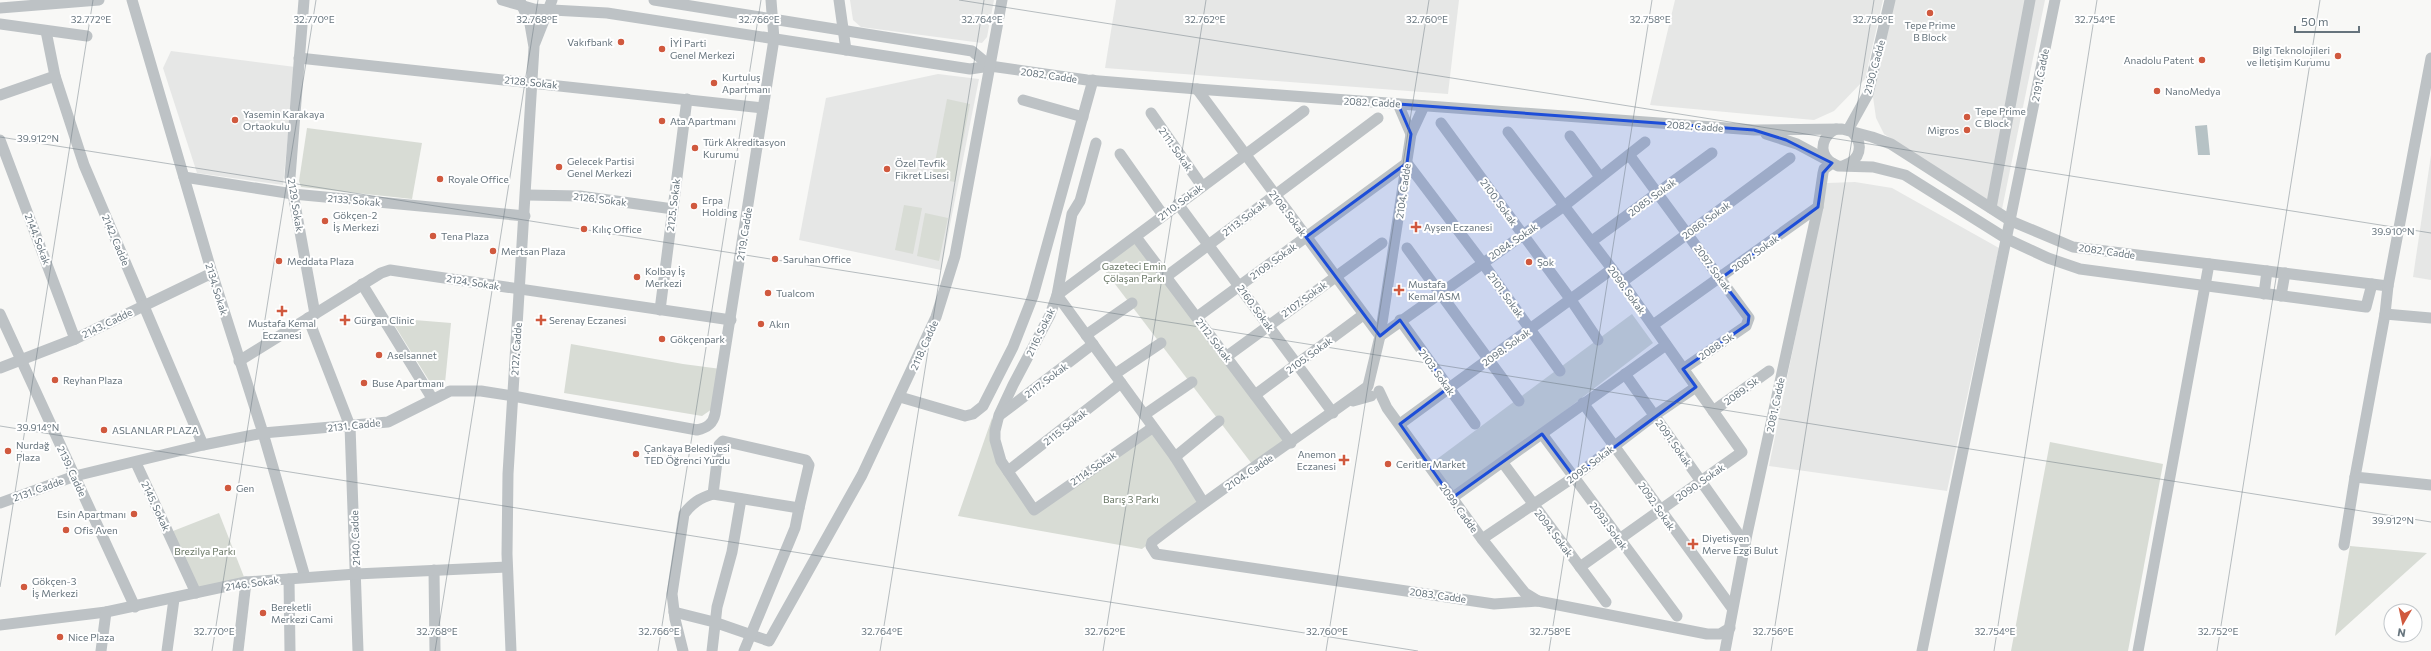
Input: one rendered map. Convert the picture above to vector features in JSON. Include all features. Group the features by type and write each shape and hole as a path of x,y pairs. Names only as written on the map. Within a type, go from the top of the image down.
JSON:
{"street":[{"path":"0,8 99,0"},
{"name":"2134. Sokak","path":"132,0 212,273 263,433 305,577"},
{"name":"2129. Sokak","path":"304,0 290,177 311,316 350,426"},
{"name":"2082. Cadde","path":"502,0 606,13 970,69 990,66 1093,80 1197,90 1754,130 1836,129 1850,131 1891,144 2011,221 2049,238 2077,248 2388,286"},
{"path":"654,0 972,51 990,66"},
{"name":"2119. Cadde","path":"707,427 712,422 715,414 774,38 774,19 771,0"},
{"path":"839,0 846,50"},
{"name":"2118. Cadde","path":"750,634 769,641 862,475 900,398 936,317 950,276 1002,0"},
{"name":"2190. Cadde","path":"1850,131 1868,94 1890,0"},
{"path":"1991,208 2030,0"},
{"name":"2191. Cadde","path":"1922,651 2055,0"},
{"name":"2127. Cadde","path":"511,651 507,567 508,474 527,195 534,47 530,24 521,3"},
{"name":"2127. Cadde","path":"534,47 538,33 550,5"},
{"path":"0,24 12,24 46,31 87,36"},
{"name":"2142. Cadde","path":"46,31 55,76 84,165 203,445"},
{"name":"2128. Sokak","path":"299,58 533,82 763,108"},
{"path":"2344,545 2385,314 2388,286 2431,58"},
{"path":"0,95 55,76"},
{"path":"900,398 965,416 973,414 983,406 1013,347 1033,296 1093,80"},
{"name":"2108. Sokak","path":"1197,90 1380,336"},
{"name":"2125. Sokak","path":"660,310 687,99"},
{"path":"1023,100 1083,117"},
{"path":"1398,104 1411,134"},
{"name":"2104. Cadde","path":"1152,542 1203,502 1333,414 1346,402 1373,391 1374,365 1380,336 1411,134 1424,106"},
{"name":"2110. Sokak","path":"1057,295 1304,111"},
{"name":"2111. Sokak","path":"1151,113 1202,186"},
{"name":"2113. Sokak","path":"1167,276 1378,118"},
{"name":"2100. Sokak","path":"1441,123 1571,300 1598,340"},
{"path":"1832,164 1827,159 1822,148 1826,136 1836,129"},
{"name":"2082. Cadde","path":"1754,130 1797,144 1832,164 1873,167 1905,176 2007,239 2048,258 2080,269 2207,287 2366,306 2372,284"},
{"path":"1844,166 1850,163 1858,154 1859,143 1850,131"},
{"name":"2096. Sokak","path":"1508,132 1622,282 1742,452"},
{"path":"1570,136 1600,177"},
{"name":"2144. Sokak","path":"0,140 75,339"},
{"name":"2084. Sokak","path":"1380,336 1400,320 1482,262 1564,206 1600,177 1630,156 1645,142"},
{"name":"2116. Sokak","path":"1034,510 1001,461 995,440 999,415 1050,315 1057,295 1072,214 1080,201 1096,143"},
{"name":"2085. Sokak","path":"1592,241 1712,153"},
{"path":"1120,154 1163,215"},
{"name":"2097. Sokak","path":"1630,156 1749,316 1748,324"},
{"name":"2086. Sokak","path":"1622,282 1790,158"},
{"name":"2109. Sokak","path":"1197,317 1407,163"},
{"name":"2101. Sokak","path":"1407,163 1482,262 1560,371"},
{"name":"2081. Cadde","path":"1725,651 1730,628 1732,608 1818,207 1823,173 1824,169 1832,164"},
{"name":"2133. Sokak","path":"184,177 293,194 525,216"},
{"name":"2126. Sokak","path":"527,195 580,196 672,209"},
{"name":"2160. Sokak","path":"1178,204 1333,414"},
{"name":"2087. Sokak","path":"1653,325 1720,279 1818,207"},
{"name":"2112. Sokak","path":"1136,237 1167,276 1291,443"},
{"name":"2107. Sokak","path":"1226,357 1334,276 1382,243"},
{"path":"1407,248 1490,359 1519,401"},
{"path":"2138,651 2207,287 2209,264"},
{"name":"2098. Sokak","path":"1400,424 1612,269"},
{"name":"2124. Sokak","path":"239,361 385,270 730,320"},
{"path":"2264,294 2267,272"},
{"name":"2143. Cadde","path":"0,368 75,339 212,273"},
{"path":"2281,296 2285,274"},
{"path":"362,284 432,398"},
{"path":"1057,295 1118,378 1152,428 1175,457 1203,502"},
{"path":"1086,335 1132,303"},
{"name":"2139. Cadde","path":"0,314 135,607"},
{"path":"2385,314 2431,318"},
{"name":"2105. Sokak","path":"1255,395 1363,315"},
{"name":"2103. Sokak","path":"1400,320 1475,424"},
{"name":"2088. Sk","path":"1683,369 1748,324"},
{"path":"1118,378 1161,343"},
{"name":"2117. Sokak","path":"999,415 1093,344"},
{"path":"1452,498 1666,345"},
{"name":"2089. Sk","path":"1713,411 1769,371"},
{"name":"2091. Sokak","path":"1625,374 1737,532"},
{"name":"2115. Sokak","path":"1008,471 1118,378"},
{"path":"1144,415 1192,382"},
{"name":"2095. Sokak","path":"1482,539 1534,506 1655,415 1696,387"},
{"name":"2131. Cadde","path":"0,503 75,476 136,463 203,445 263,433 388,422 432,398 450,391 480,391 513,396 697,430 707,427"},
{"name":"2099. Cadde","path":"1373,391 1400,424 1482,539 1525,593 1538,601"},
{"name":"2092. Sokak","path":"1583,403 1616,445 1660,510 1732,608"},
{"path":"1175,457 1219,421"},
{"name":"2140. Cadde","path":"350,426 358,651"},
{"name":"2114. Sokak","path":"1034,510 1152,428"},
{"name":"2093. Sokak","path":"1542,434 1619,540 1677,616"},
{"path":"713,494 719,445 723,441 806,460 809,465 794,528 744,651"},
{"name":"2090. Sokak","path":"1580,567 1700,480 1742,452"},
{"name":"2145. Sokak","path":"136,463 196,593"},
{"name":"2094. Sokak","path":"1503,463 1606,602"},
{"path":"2355,477 2431,485"},
{"path":"683,651 674,612 672,594 684,514 691,504 704,496 713,494 741,500 799,508"},
{"path":"712,651 714,622 735,539 741,500"},
{"name":"2083. Cadde","path":"1152,542 1151,546 1156,554 1494,604 1538,601 1706,634 1720,634 1730,628"},
{"name":"2146. Sokak","path":"0,625 135,607 246,582 356,574 507,567"},
{"path":"434,570 435,651"},
{"path":"289,579 290,651"},
{"path":"238,651 246,582"},
{"path":"167,651 174,598"},
{"path":"102,651 106,612"},
{"path":"674,612 714,622 750,634"}],"highlighted area":[{"path":"1398,104 1754,130 1786,140 1832,163 1823,173 1818,207 1720,279 1749,316 1748,324 1683,369 1696,387 1574,477 1542,434 1452,498 1400,424 1448,388 1400,320 1380,336 1306,237 1407,163 1411,134"}],"shaded area":[{"path":"850,0 994,0 987,37 982,43 861,27 853,20"},
{"path":"1116,0 1459,0 1448,94 1105,68"},
{"path":"1675,0 1883,0 1865,79 1834,111 1814,120 1650,105"},
{"path":"1894,0 2045,0 2002,209 1884,134 1876,118 1873,97"},
{"name":"Yasemin Karakaya Ortaokulu","path":"171,51 295,67 283,185 197,173 163,68"},
{"name":"Özel Tevfik Fikret Lisesi","path":"938,74 979,79 941,270 799,240 826,98"},
{"path":"2207,125 2210,155 2198,155 2195,126"},
{"path":"2431,155 2431,280 2413,277"},
{"path":"1855,182 1892,188 1999,248 1947,491 1769,466 1827,183"}],"green space":[{"path":"947,99 970,104 955,182 932,178"},
{"path":"307,128 422,143 412,199 301,187 299,181"},
{"path":"904,205 922,208 913,254 895,250"},
{"path":"925,213 948,218 939,261 917,256"},
{"name":"Gazeteci Emin Çölaşan Parkı","path":"1136,237 1291,443 1255,468 1099,263"},
{"path":"1632,314 1653,343 1452,498 1429,465"},
{"path":"390,318 451,323 445,383 433,387"},
{"path":"571,344 683,364 721,369 715,407 702,416 564,393"},
{"name":"Barış 3 Parkı","path":"992,418 995,440 1034,510 1152,428 1203,502 1142,549 958,516"},
{"path":"2050,442 2163,464 2128,651 2011,651"},
{"name":"Brezilya Parkı","path":"219,513 246,582 196,593 168,533"},
{"path":"2350,546 2427,553 2335,636"}],"place":[{"name":"Tepe Prime B Block","path":"1930,13"},
{"name":"Vakıfbank","path":"621,42"},
{"name":"İYİ Parti Genel Merkezi","path":"662,49"},
{"name":"Bilgi Teknolojileri ve İletişim Kurumu","path":"2338,56"},
{"name":"Anadolu Patent","path":"2202,60"},
{"name":"Kurtuluş Apartmanı","path":"714,83"},
{"name":"NanoMedya","path":"2157,91"},
{"name":"Tepe Prime C Block","path":"1967,117"},
{"name":"Yasemin Karakaya Ortaokulu","path":"235,120"},
{"name":"Ata Apartmanı","path":"662,121"},
{"name":"Migros","path":"1967,130"},
{"name":"Türk Akreditasyon Kurumu","path":"695,148"},
{"name":"Gelecek Partisi Genel Merkezi","path":"559,167"},
{"name":"Özel Tevfik Fikret Lisesi","path":"887,169"},
{"name":"Royale Office","path":"440,179"},
{"name":"Erpa Holding","path":"694,206"},
{"name":"Gökçen-2 İş Merkezi","path":"325,221"},
{"name":"Ayşen Eczanesi","path":"1416,227"},
{"name":"Kılıç Office","path":"584,229"},
{"name":"Tena Plaza","path":"433,236"},
{"name":"Mertsan Plaza","path":"493,251"},
{"name":"Saruhan Office","path":"775,259"},
{"name":"Meddata Plaza","path":"279,261"},
{"name":"Şok","path":"1529,262"},
{"name":"Kolbay İş Merkezi","path":"637,277"},
{"name":"Mustafa Kemal ASM","path":"1399,290"},
{"name":"Tualcom","path":"768,293"},
{"name":"Mustafa Kemal Eczanesi","path":"282,311"},
{"name":"Gürgan Clinic","path":"345,320"},
{"name":"Serenay Eczanesi","path":"541,320"},
{"name":"Akın","path":"761,324"},
{"name":"Gökçenpark","path":"662,339"},
{"name":"Aselsannet","path":"379,355"},
{"name":"Reyhan Plaza","path":"55,380"},
{"name":"Buse Apartmanı","path":"364,383"},
{"name":"ASLANLAR PLAZA","path":"104,430"},
{"name":"Nurdağ Plaza","path":"8,451"},
{"name":"Çankaya Belediyesi TED Öğrenci Yurdu","path":"636,454"},
{"name":"Anemon Eczanesi","path":"1344,460"},
{"name":"Ceritler Market","path":"1388,464"},
{"name":"Gen","path":"228,488"},
{"name":"Esin Apartmanı","path":"134,514"},
{"name":"Ofis Aven","path":"66,530"},
{"name":"Diyetisyen Merve Ezgi Bulut","path":"1693,544"},
{"name":"Gökçen-3 İş Merkezi","path":"24,587"},
{"name":"Bereketli Merkezi Cami","path":"263,613"},
{"name":"Nice Plaza","path":"60,637"}]}
